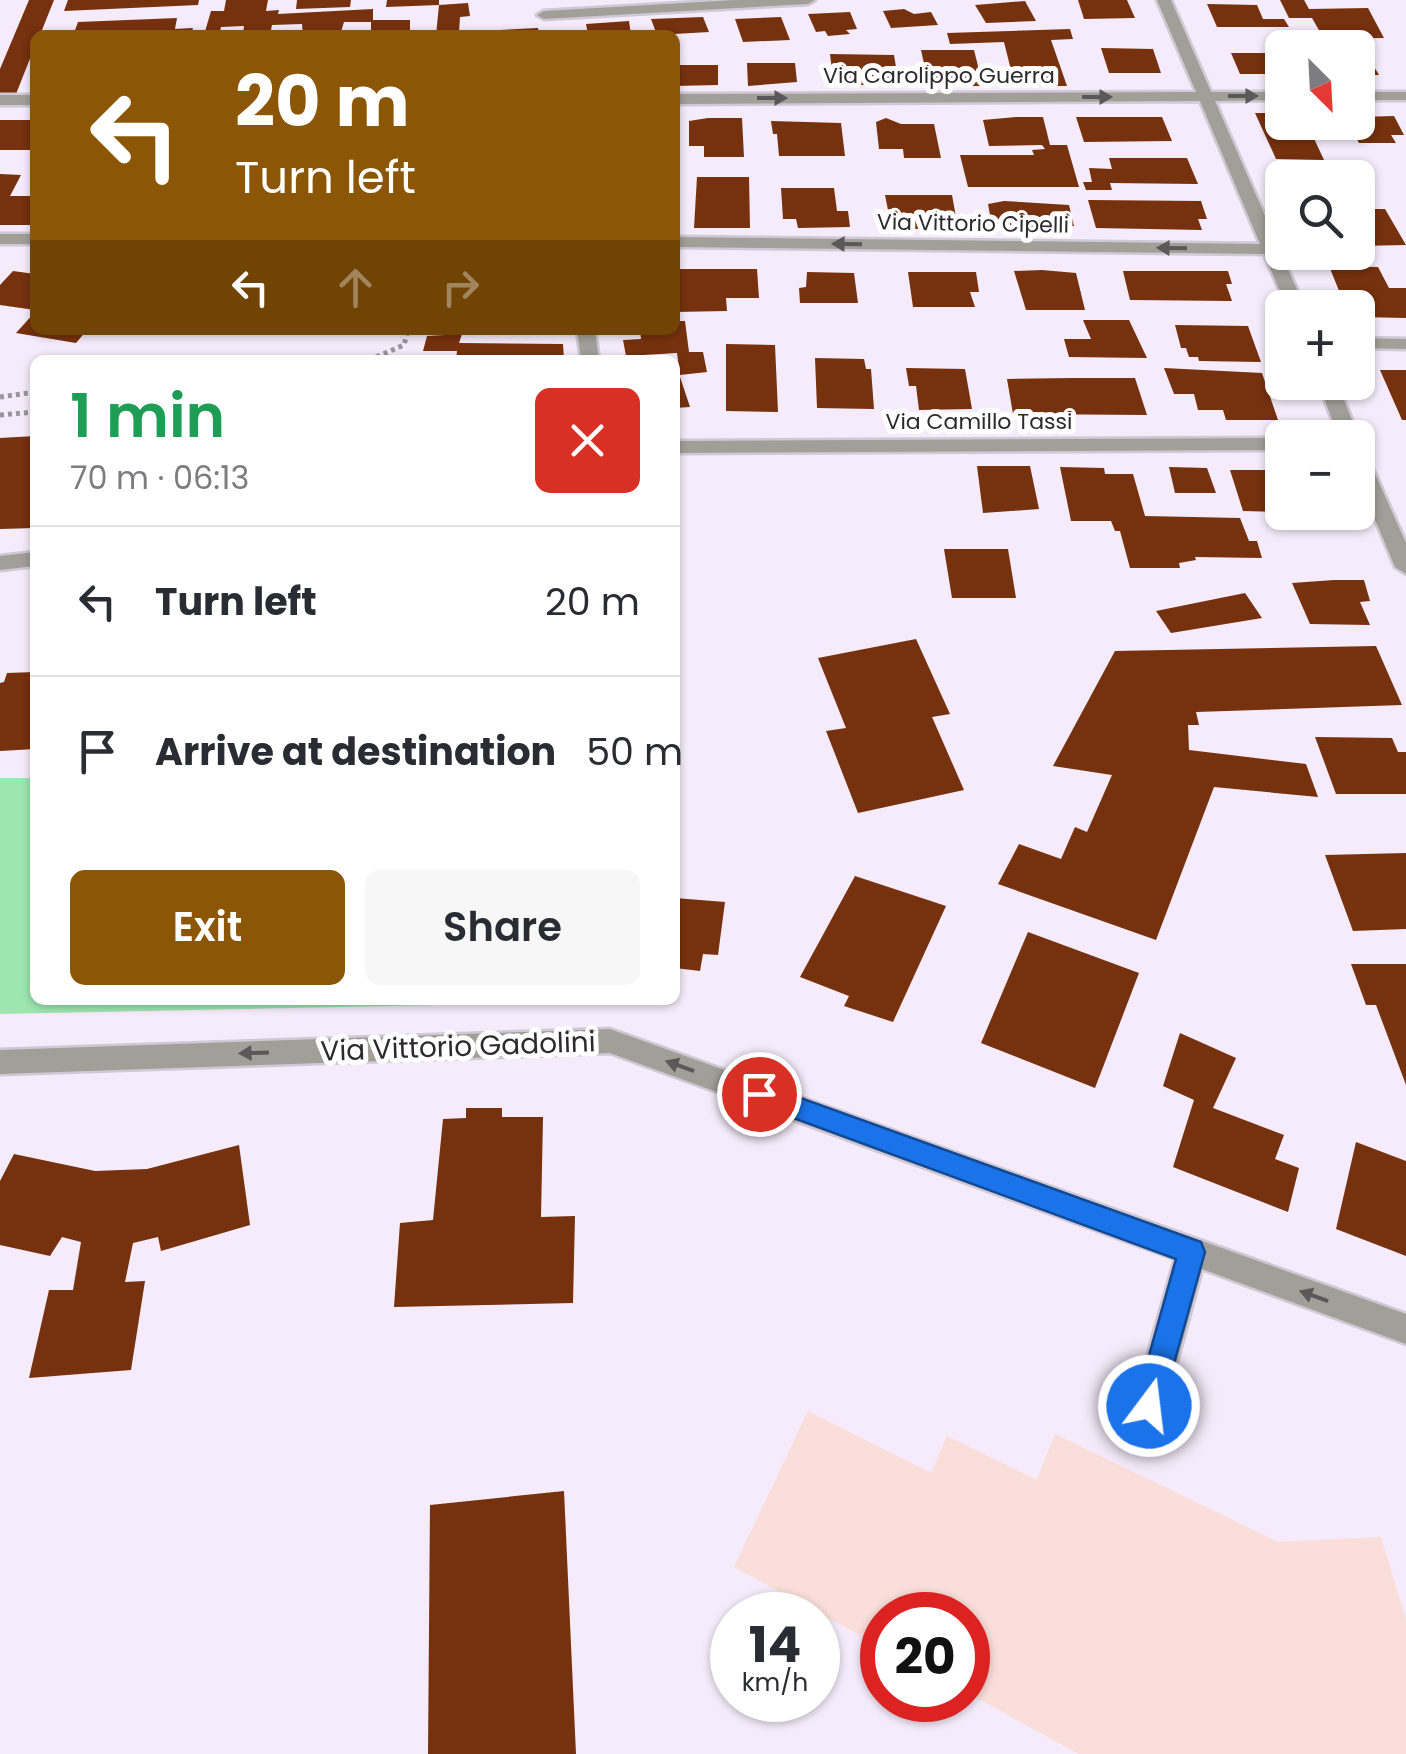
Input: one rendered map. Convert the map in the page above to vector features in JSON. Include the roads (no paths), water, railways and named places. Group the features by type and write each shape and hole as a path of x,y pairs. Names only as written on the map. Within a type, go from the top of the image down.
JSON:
{"street":[{"path":"542,7 808,0"},
{"path":"1164,0 1265,236"},
{"name":"Via Carolippo Guerra","path":"680,99 1265,96"},
{"path":"1375,96 1406,96"},
{"path":"0,100 30,100"},
{"path":"0,239 30,239"},
{"name":"Via Vittorio Cipelli","path":"680,242 1265,248"},
{"path":"1375,343 1406,344"},
{"name":"Via Camillo Tassi","path":"680,447 1265,444"},
{"path":"1375,497 1406,567"},
{"path":"0,563 30,560"},
{"name":"Via Vittorio Gadolini","path":"0,1062 610,1041 1406,1329"},
{"path":"1149,1406 1192,1252"}]}
